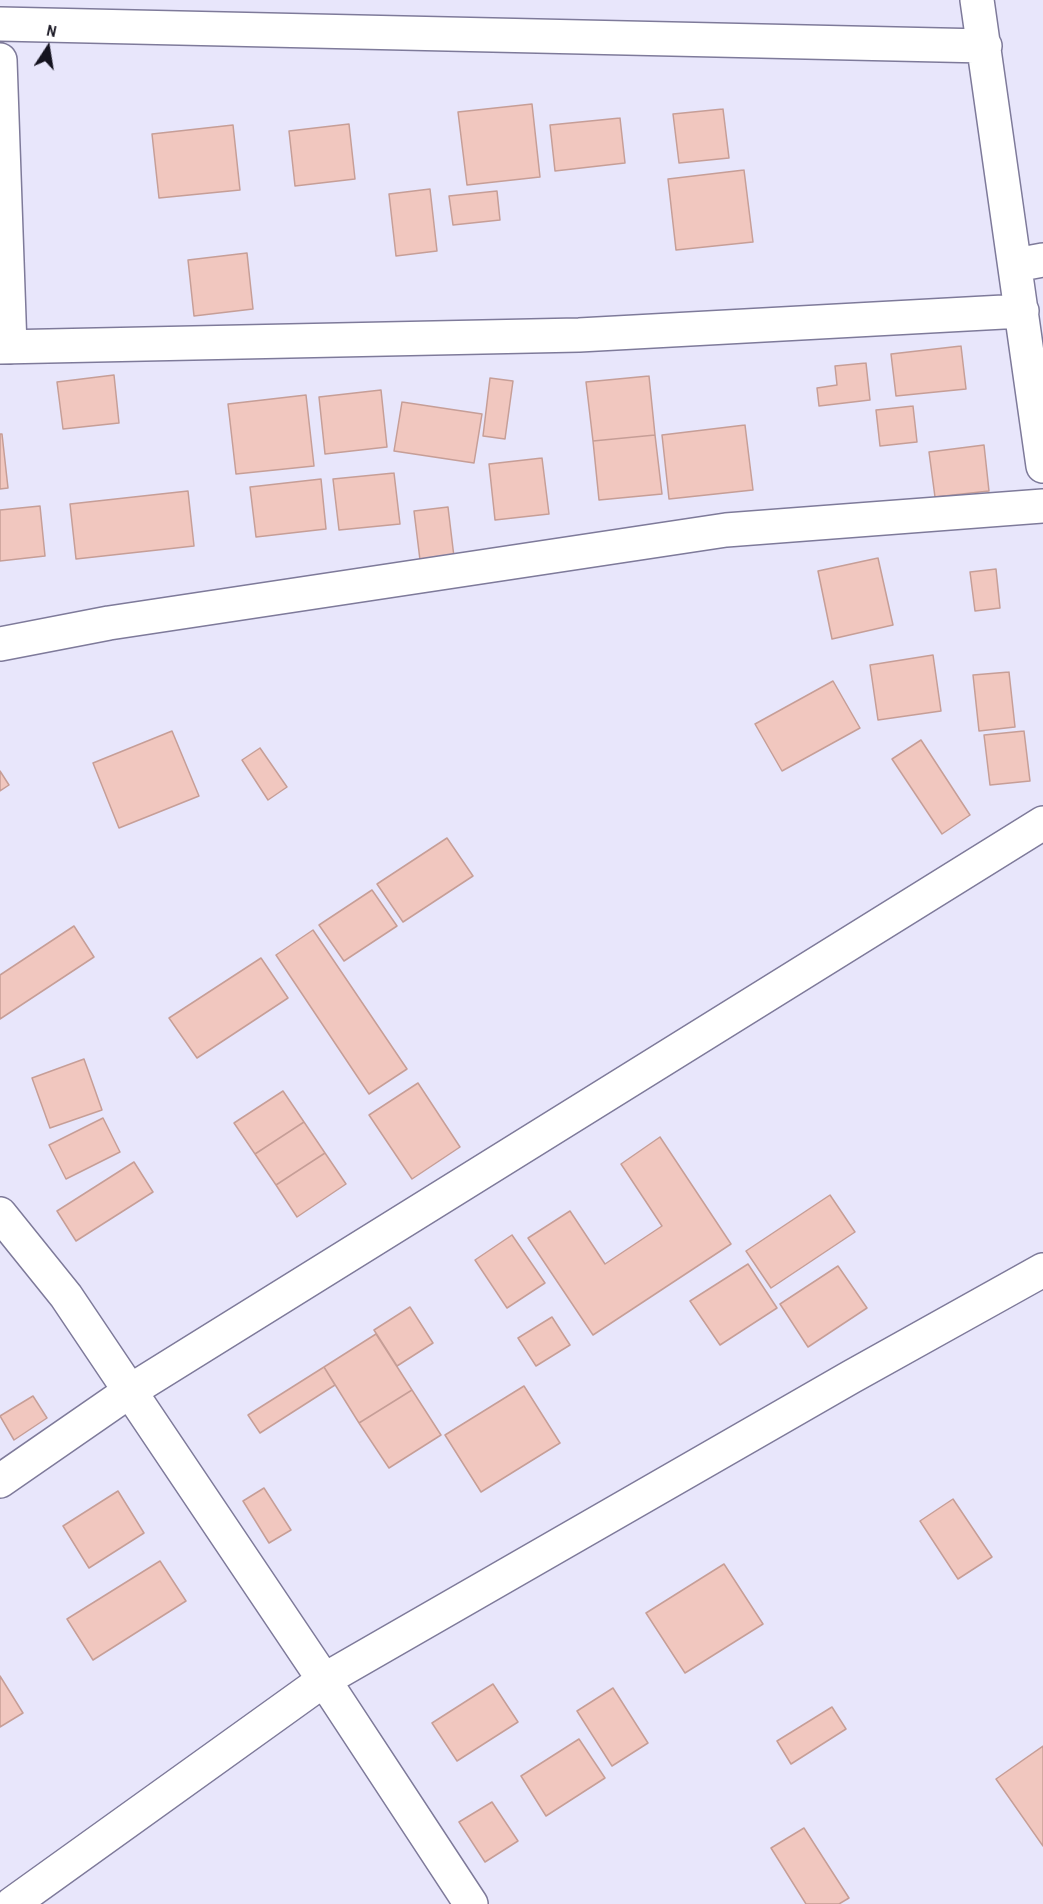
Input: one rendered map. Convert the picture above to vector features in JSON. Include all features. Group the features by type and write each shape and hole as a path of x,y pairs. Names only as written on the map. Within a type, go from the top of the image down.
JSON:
{"street":[{"path":"977,0 1029,262 1022,311 1043,466"},
{"path":"0,24 985,46"},
{"path":"0,60 5,347 579,335 1022,311"},
{"path":"0,644 110,623 726,530 1043,506"},
{"path":"0,1480 130,1391 1043,823"},
{"path":"0,1214 66,1296 324,1680 471,1904"},
{"path":"12,1904 324,1680 851,1377 1043,1270"}],"building":[{"path":"532,104 540,177 467,185 458,112"},
{"path":"723,109 729,158 679,163 673,114"},
{"path":"620,118 625,163 555,171 550,125"},
{"path":"349,124 355,179 295,186 289,131"},
{"path":"233,125 240,190 159,198 152,134"},
{"path":"744,170 753,242 676,250 668,179"},
{"path":"430,189 437,251 396,256 389,194"},
{"path":"497,191 500,220 453,225 449,196"},
{"path":"247,253 253,309 194,316 188,260"},
{"path":"961,346 966,389 896,396 891,354"},
{"path":"866,363 870,400 819,406 817,388 837,385 835,366"},
{"path":"114,375 119,423 63,429 57,382"},
{"path":"649,376 655,435 593,441 586,382"},
{"path":"490,378 513,381 505,439 483,436"},
{"path":"381,390 387,447 325,454 319,397"},
{"path":"306,395 314,466 236,474 228,404"},
{"path":"402,402 482,414 474,463 394,451"},
{"path":"913,406 917,442 880,446 876,410"},
{"path":"745,425 753,490 669,499 662,435"},
{"path":"0,434 2,434 8,488 0,489"},
{"path":"655,435 662,494 599,500 593,441"},
{"path":"984,445 989,491 935,497 929,452"},
{"path":"542,458 549,514 495,520 489,464"},
{"path":"394,473 400,524 339,530 333,479"},
{"path":"321,479 326,529 256,537 250,487"},
{"path":"188,491 194,546 76,559 70,504"},
{"path":"40,506 45,556 0,561 0,510"},
{"path":"448,507 454,557 420,560 414,511"},
{"path":"878,558 893,625 832,639 818,571"},
{"path":"996,569 1000,608 975,611 970,572"},
{"path":"933,655 941,711 878,720 870,665"},
{"path":"1009,672 1015,727 979,731 973,675"},
{"path":"833,681 860,728 782,771 755,724"},
{"path":"172,731 199,796 119,828 93,763"},
{"path":"1024,731 1030,781 990,785 984,735"},
{"path":"921,740 970,815 942,834 892,759"},
{"path":"260,748 287,787 268,800 242,760"},
{"path":"0,771 9,785 0,791"},
{"path":"447,838 473,876 403,922 377,884"},
{"path":"372,890 397,926 344,961 319,925"},
{"path":"74,926 94,957 0,1019 0,975"},
{"path":"313,930 407,1069 369,1094 276,955"},
{"path":"261,958 288,998 197,1058 169,1018"},
{"path":"84,1059 102,1110 50,1128 32,1078"},
{"path":"418,1083 460,1147 412,1179 369,1115"},
{"path":"283,1091 304,1122 255,1154 234,1123"},
{"path":"103,1118 120,1152 66,1179 49,1145"},
{"path":"304,1122 325,1153 276,1185 255,1154"},
{"path":"660,1137 731,1244 593,1335 528,1238 570,1211 605,1264 662,1226 621,1164"},
{"path":"325,1153 346,1184 297,1217 276,1185"},
{"path":"134,1162 153,1192 76,1241 57,1211"},
{"path":"830,1195 855,1232 771,1288 746,1251"},
{"path":"512,1235 545,1283 507,1308 475,1260"},
{"path":"748,1264 777,1308 720,1345 690,1301"},
{"path":"838,1266 867,1308 808,1347 780,1304"},
{"path":"410,1307 433,1343 397,1366 374,1330"},
{"path":"552,1317 570,1345 536,1366 518,1338"},
{"path":"376,1334 412,1390 359,1423 324,1367"},
{"path":"324,1367 335,1385 260,1433 248,1415"},
{"path":"524,1386 560,1443 481,1492 445,1435"},
{"path":"412,1390 441,1435 389,1468 359,1423"},
{"path":"33,1396 47,1418 14,1440 0,1416"},
{"path":"264,1488 291,1530 269,1543 243,1501"},
{"path":"118,1491 144,1533 89,1568 63,1526"},
{"path":"953,1499 992,1557 958,1579 920,1521"},
{"path":"160,1561 186,1601 93,1660 67,1619"},
{"path":"724,1564 763,1624 685,1673 646,1613"},
{"path":"0,1676 23,1713 0,1727"},
{"path":"493,1684 518,1722 457,1761 432,1723"},
{"path":"613,1688 648,1743 612,1766 577,1711"},
{"path":"832,1707 846,1729 791,1764 777,1741"},
{"path":"579,1739 605,1778 546,1816 521,1776"},
{"path":"1043,1746 1043,1846 996,1779"},
{"path":"492,1802 518,1841 485,1862 459,1822"},
{"path":"804,1828 849,1898 839,1904 806,1904 771,1848"}]}
